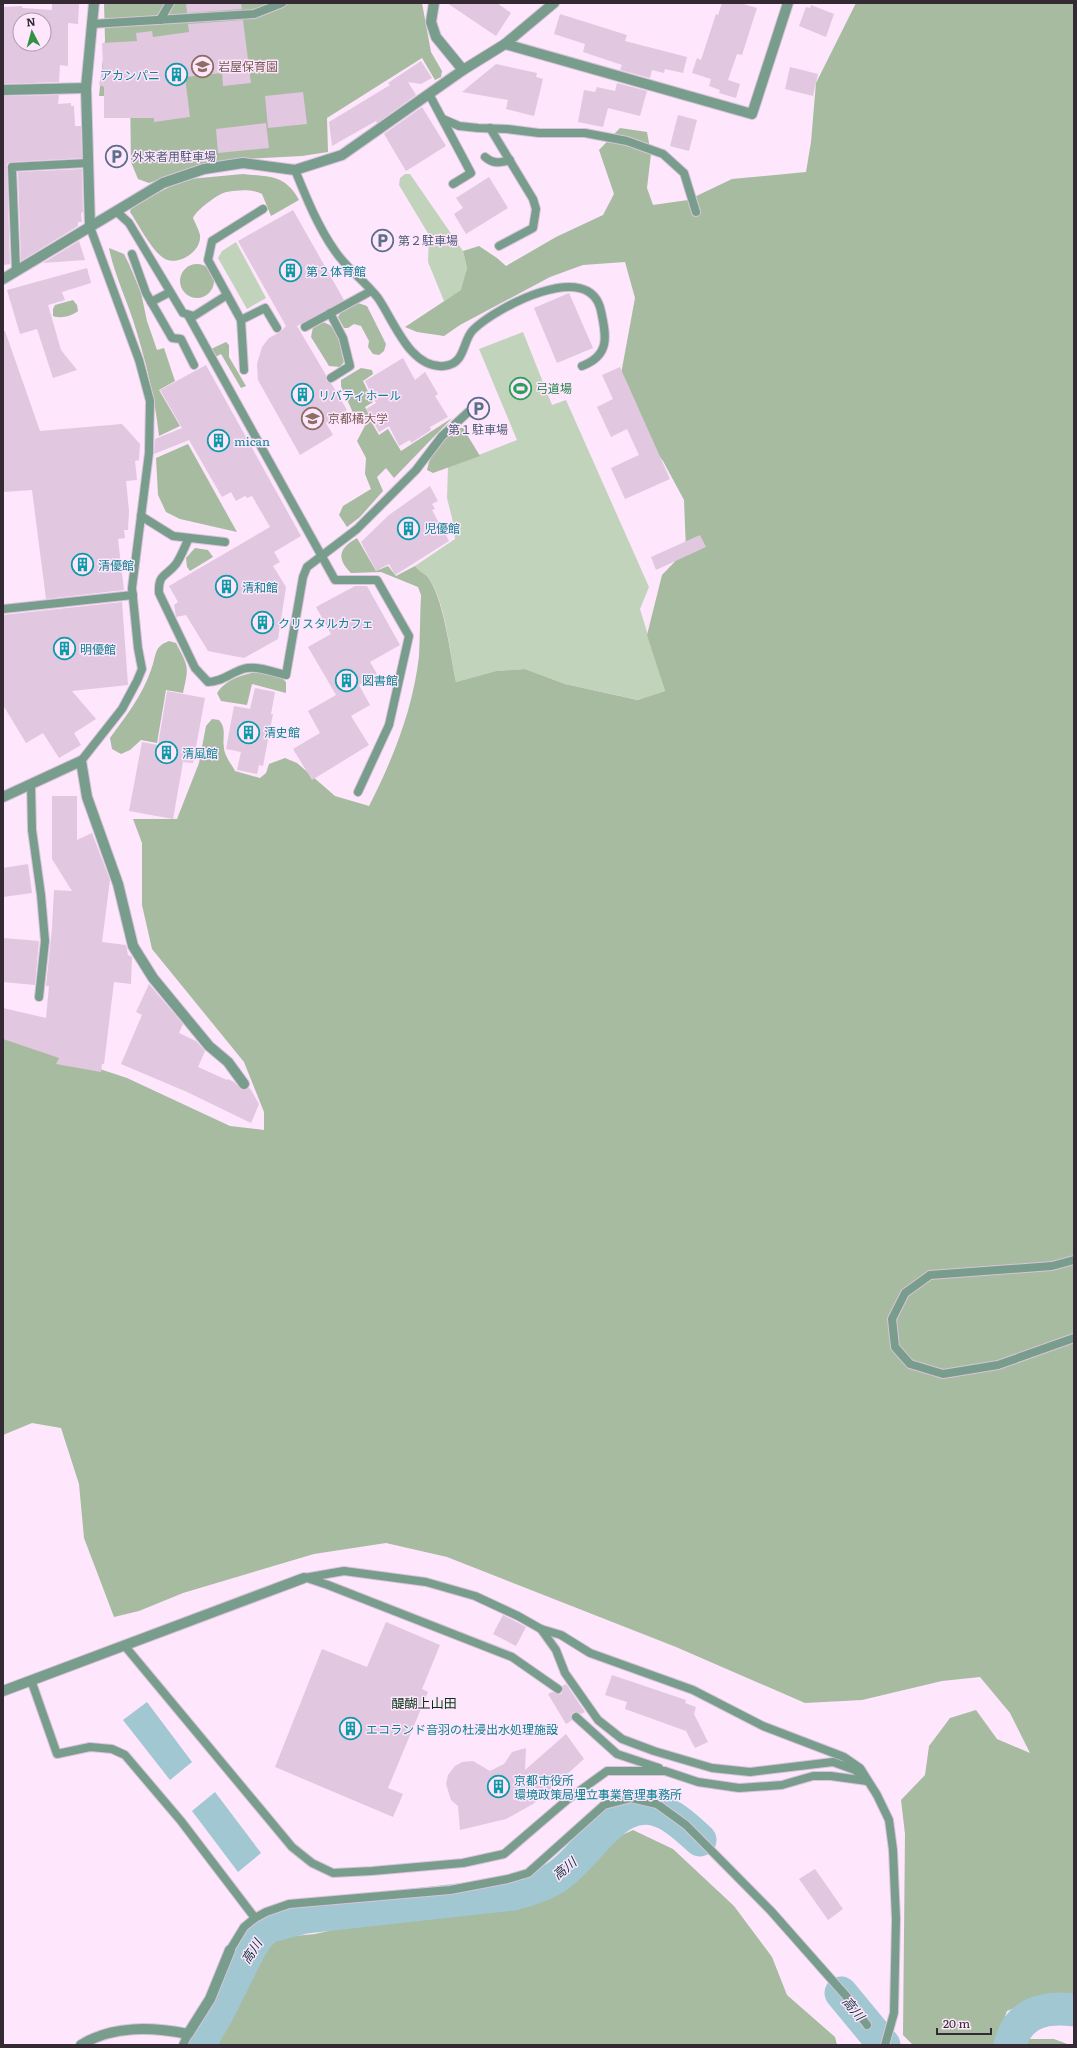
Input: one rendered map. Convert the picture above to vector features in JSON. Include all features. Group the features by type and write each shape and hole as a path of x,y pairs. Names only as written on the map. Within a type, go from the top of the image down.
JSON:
{"street":[{"path":"90,226 86,88 94,3"},
{"path":"434,3 431,22 436,36 463,70"},
{"path":"3,279 163,183 204,169 243,163 294,170 342,155 463,70 505,44 554,3"},
{"path":"505,44 752,114 788,3"},
{"path":"3,90 86,88"},
{"path":"3,797 80,761 87,797 118,884 133,946 154,978 209,1046 228,1062 244,1084"},
{"path":"3,1691 124,1644 304,1578"},
{"path":"81,2045 95,2036 130,2029 163,2029 188,2034 210,1999 230,1950"}],"lane":[{"path":"160,20 170,3"},
{"path":"92,24 254,14 282,3"},
{"path":"429,94 471,173 453,184"},
{"path":"443,119 459,126 539,133 585,133 626,141 663,154 684,173 696,212"},
{"path":"490,128 533,199 536,209 533,228 499,246"},
{"path":"485,156 491,162 500,163 510,160"},
{"path":"16,271 12,168 88,163"},
{"path":"294,170 310,206 334,250 385,308 406,347 429,364 445,366 456,361 463,354 471,332 486,319 516,300 543,291 572,286 588,291 600,305 607,337 602,351 593,362 582,366"},
{"path":"244,370 241,320 208,260 212,241 263,209"},
{"path":"116,211 128,223 183,313 194,316 227,295"},
{"path":"80,761 122,709 137,682 142,669 138,648 132,588 149,453 150,401 139,360 90,226"},
{"path":"132,254 151,302 172,338 181,339 194,365"},
{"path":"305,327 371,291"},
{"path":"151,302 170,292"},
{"path":"241,320 265,308 277,328"},
{"path":"330,313 343,338 350,366 331,378"},
{"path":"188,315 335,580 377,580 409,636 389,725 358,792"},
{"path":"189,538 176,564 161,576 158,584 159,593 195,668 208,682 218,682 242,669 251,667 286,675 303,577 307,567 357,529 416,470 442,436 477,404"},
{"path":"141,516 173,536 225,542"},
{"path":"3,609 133,595"},
{"path":"31,784 32,830 41,895 45,942 39,997"},
{"path":"1074,1260 1052,1266 930,1275 905,1293 892,1319 895,1347 910,1364 943,1374 998,1365 1074,1338"},
{"path":"304,1578 344,1571 426,1582 475,1596 518,1616 541,1629 562,1635 590,1653 693,1690 763,1726 844,1757 860,1768 877,1795 889,1820 893,1850 896,1919 894,2013 885,2045"},
{"path":"304,1578 336,1587 512,1657 558,1689"},
{"path":"541,1629 556,1650 565,1673 598,1720 622,1739 654,1751 712,1768 750,1772 833,1762 855,1770 868,1782"},
{"path":"124,1644 292,1847 312,1864 333,1873 463,1863 504,1854 567,1800 607,1771 665,1771"},
{"path":"31,1680 57,1754 90,1747 112,1749 126,1755 181,1821 255,1918"},
{"path":"576,1717 617,1754 698,1782 738,1788 782,1785 813,1776 831,1776 868,1782"},
{"path":"230,1950 244,1927 255,1918 266,1912 289,1904 450,1890 508,1879 528,1873 604,1805 631,1798 657,1804 686,1825 771,1911 847,1997 867,2024"},
{"path":"183,2045 188,2034"}],"shaded area":[{"path":"104,3 422,3 431,52 442,71 441,77 435,80 422,58 327,118 328,152 302,156 228,160 202,165 149,183 138,179 131,162 130,96 99,96 105,40"},
{"path":"856,3 1074,3 1074,2005 1056,2002 1040,2002 1024,2005 1007,2011 995,2045 913,2045 903,2035 905,1834 901,1800 925,1775 929,1746 950,1718 976,1710 997,1739 1030,1753 1010,1713 980,1677 942,1681 862,1700 805,1703 676,1647 447,1557 386,1543 314,1554 183,1593 139,1611 114,1617 84,1538 79,1484 61,1428 32,1423 3,1435 3,1037 127,1078 230,1126 264,1130 264,1112 244,1062 152,949 142,905 142,843 133,819 177,819 199,763 206,726 212,719 219,720 223,727 224,751 235,771 260,778 266,773 269,764 285,758 297,763 335,796 369,806 394,752 412,695 419,656 421,595 418,587 381,572 351,573 343,563 342,558 343,550 346,546 357,538 376,571 388,566 396,576 415,566 427,576 433,585 442,611 456,682 496,671 525,669 565,684 638,700 665,691 647,635 662,575 686,550 684,500 663,461 642,432 621,374 635,298 625,262 583,265 550,277 460,325 444,336 417,332 405,327 461,290 467,268 463,251 479,246 506,266 556,237 603,215 614,194 599,150 620,128 647,132 651,154 647,188 653,205 688,200 732,179 806,172 811,142 816,83"},
{"path":"243,174 276,178 288,185 299,200 271,216 262,194 258,192 245,190 223,193 203,207 193,218 200,235 200,241 197,246 188,256 183,259 171,261 160,256 155,251 130,212 132,206 179,182 189,179"},
{"path":"405,174 410,174 463,251 467,268 462,290 444,301 428,262 429,235 399,185 400,178"},
{"path":"236,242 266,298 247,309 218,258 222,251"},
{"path":"109,248 124,254 129,264 141,293 147,321 157,350 164,348 175,381 159,390 180,426 159,436 155,407 145,363 133,320"},
{"path":"197,264 209,269 214,281 209,293 197,298 185,293 180,281 185,269"},
{"path":"73,300 77,305 78,311 66,316 53,316 53,309 55,305"},
{"path":"358,303 367,306 386,344 384,351 379,355 373,354 368,347 369,341 361,326 354,324 348,328 344,328 338,317 341,312"},
{"path":"320,322 327,323 332,327 338,337 344,362 340,367 329,366 311,337 313,327"},
{"path":"523,332 552,405 566,400 649,587 640,609 665,691 639,700 565,684 525,669 496,671 456,682 443,611 433,585 427,576 415,566 455,539 454,526 447,498 448,467 517,440 479,349"},
{"path":"226,342 229,345 229,357 246,386 241,388 221,354 215,357 211,349"},
{"path":"361,368 372,370 373,374 363,381 373,402 365,407 370,417 358,424 341,386 341,380"},
{"path":"369,418 379,435 388,429 401,451 452,418 394,478 386,468 377,477 383,491 360,517 347,527 339,515 343,506 371,489 365,474 366,458 357,441"},
{"path":"459,428 463,428 480,456 433,473 427,470 431,456 438,445 442,440"},
{"path":"188,444 237,532 180,519 166,512 158,495 156,458"},
{"path":"195,548 208,550 213,557 190,571 187,567 186,558"},
{"path":"169,641 176,643 186,663 187,672 183,693 166,690 157,743 141,740 130,750 121,754 112,749 110,738 133,706 143,688 151,670 156,652 160,646"},
{"path":"256,672 280,676 286,682 286,693 252,684 247,705 221,701 217,693 220,688 229,681"},
{"path":"147,1702 192,1762 170,1780 123,1720"},
{"path":"215,1792 261,1853 238,1872 192,1811"},
{"path":"633,1830 673,1849 734,1906 772,1957 787,1995 835,2037 837,2045 212,2045 273,1938 315,1934 351,1926 360,1909 385,1902 427,1898 442,1916 520,1909 598,1846"},
{"path":"1024,2039 1054,2039 1070,2045 1022,2045"}],"building":[{"path":"52,3 79,3 78,24 68,23 68,66 60,65 59,82 3,84 3,7 22,6 22,8 52,10"},
{"path":"186,3 241,3 242,9 187,13"},
{"path":"447,3 497,3 511,13 496,36"},
{"path":"722,3 740,3 757,8 742,55 737,54 728,80 740,84 736,98 719,93 720,90 709,86 711,79 692,73 697,58 701,60 716,14 718,15"},
{"path":"811,5 834,14 826,37 799,26 806,7 810,8"},
{"path":"560,14 627,35 625,41 687,57 683,73 665,69 664,73 652,70 650,78 620,70 622,65 583,52 585,44 554,34"},
{"path":"243,20 251,83 223,86 222,73 185,77 190,117 154,122 154,118 104,118 104,87 99,85 103,65 102,43 137,41 136,33 152,31 153,37 189,32 188,24"},
{"path":"421,61 432,78 421,84 408,82 416,95 377,123 376,121 332,146 329,122 390,85 388,83"},
{"path":"496,64 537,73 536,77 543,79 534,116 506,109 508,100 462,92"},
{"path":"790,67 818,74 813,96 785,89"},
{"path":"617,83 647,91 640,116 608,108 603,127 578,122 584,90 595,92 597,87 615,91"},
{"path":"303,92 307,124 268,128 265,96"},
{"path":"59,95 58,104 71,103 71,106 74,106 75,126 81,126 82,158 12,162 7,164 10,264 3,265 3,96"},
{"path":"422,107 446,146 406,171 384,134"},
{"path":"678,115 697,120 689,151 670,146"},
{"path":"266,123 269,148 218,153 216,129"},
{"path":"82,169 82,222 78,222 78,226 21,261 18,172"},
{"path":"489,177 508,208 466,234 454,214 463,208 456,198"},
{"path":"293,210 344,300 297,326 326,375 326,381 331,383 347,410 326,423 333,435 300,455 258,380 257,364 262,347 269,338 280,332 286,326 238,241"},
{"path":"79,241 85,260 43,263"},
{"path":"87,268 91,283 62,292 65,300 48,305 61,350 77,370 53,378 37,329 20,334 7,290"},
{"path":"569,293 593,348 557,363 534,308"},
{"path":"3,331 5,331 40,431 122,424 140,444 139,460 135,461 137,480 126,481 129,511 128,530 124,530 125,538 118,539 124,590 46,599 32,490 3,492"},
{"path":"403,358 415,380 425,372 438,394 435,396 448,417 430,427 431,430 411,443 410,440 399,446 389,426 379,432 366,409 376,403 365,381"},
{"path":"206,365 301,536 274,552 280,562 273,566 286,587 278,639 244,658 208,651 186,615 176,617 174,605 178,602 169,586 270,527 252,496 247,498 245,496 236,501 231,492 222,497 189,440 154,454 155,439 182,428 160,390"},
{"path":"620,367 670,479 625,499 611,468 639,455 627,429 611,437 597,407 613,399 602,375"},
{"name":"児優館","path":"430,486 438,501 432,504 435,509 432,510 449,541 395,575 389,564 376,571 361,542 389,515"},
{"path":"700,535 706,547 656,570 651,557"},
{"name":"図書館","path":"355,586 367,586 400,645 370,662 377,674 359,685 370,705 351,716 369,745 312,780 293,749 320,733 308,711 336,695 308,647 331,634 316,607"},
{"path":"122,602 128,685 72,691 96,719 74,733 81,745 59,758 43,733 26,743 3,705 3,615"},
{"name":"清史館","path":"255,688 275,692 271,714 273,714 263,766 259,765 257,774 237,770 241,752 226,749 234,706 250,709"},
{"name":"清風館","path":"167,691 205,698 193,763 183,762 173,819 129,811 142,742 158,745"},
{"path":"52,796 77,796 77,840 92,833 110,880 102,942 126,945 128,955 132,957 131,984 114,982 104,1064 102,1064 101,1072 56,1064 59,1058 3,1039 3,1008 46,1018 49,986 46,986 54,890 72,891 52,859"},
{"path":"28,864 32,893 3,897 3,868"},
{"path":"3,938 39,941 35,985 3,982"},
{"path":"149,984 183,1024 179,1033 196,1041 205,1051 198,1067 234,1082 242,1090 249,1088 251,1090 259,1104 251,1123 187,1092 121,1064 142,1015 136,1012"},
{"path":"503,1615 526,1627 516,1646 493,1634"},
{"name":"エコランド音羽の杜浸出水処理施設","path":"386,1622 440,1645 422,1689 428,1692 388,1788 403,1794 393,1817 275,1767 322,1649 367,1667"},
{"path":"612,1675 686,1700 685,1703 696,1707 694,1714 708,1742 695,1748 686,1731 625,1709 627,1702 605,1695"},
{"path":"566,1684 585,1712 581,1714 574,1712 571,1715 572,1720 566,1724 548,1694 552,1692 561,1694 563,1690 562,1686"},
{"name":"京都市役所 環境政策局埋立事業管理事務所","path":"566,1734 584,1759 533,1804 506,1819 460,1830 458,1806 451,1800 446,1784 448,1775 455,1766 462,1762 473,1761 490,1771 504,1764 512,1752 526,1748 525,1770"},
{"path":"815,1869 843,1909 828,1920 799,1879"}],"waterway":[{"name":"高川","path":"199,2045 217,2014 249,1950 257,1937 267,1927 305,1917 513,1894 531,1889 558,1876 571,1865 609,1825 623,1815 638,1809 654,1809 672,1817 700,1840"},
{"name":"高川","path":"841,1993 884,2045"},
{"name":"高川","path":"1010,2045 1019,2025 1034,2014 1052,2009 1074,2010"}],"place":[{"name":"岩屋保育園","path":"202,66"},
{"name":"アカンパニ","path":"176,75"},
{"name":"外来者用駐車場","path":"116,156"},
{"name":"第２駐車場","path":"383,240"},
{"name":"第２体育館","path":"291,271"},
{"name":"弓道場","path":"520,388"},
{"name":"リバティホール","path":"302,395"},
{"name":"第１駐車場","path":"478,408"},
{"name":"京都橘大学","path":"313,418"},
{"name":"mican","path":"219,441"},
{"name":"児優館","path":"409,528"},
{"name":"清優館","path":"82,565"},
{"name":"清和館","path":"227,587"},
{"name":"クリスタルカフェ","path":"262,623"},
{"name":"明優館","path":"64,649"},
{"name":"図書館","path":"347,680"},
{"name":"清史館","path":"249,732"},
{"name":"清風館","path":"167,753"},
{"name":"エコランド音羽の杜浸出水処理施設","path":"351,1729"},
{"name":"京都市役所 環境政策局埋立事業管理事務所","path":"498,1787"}],"district":[{"name":"醍醐上山田","path":"424,1702"}]}
